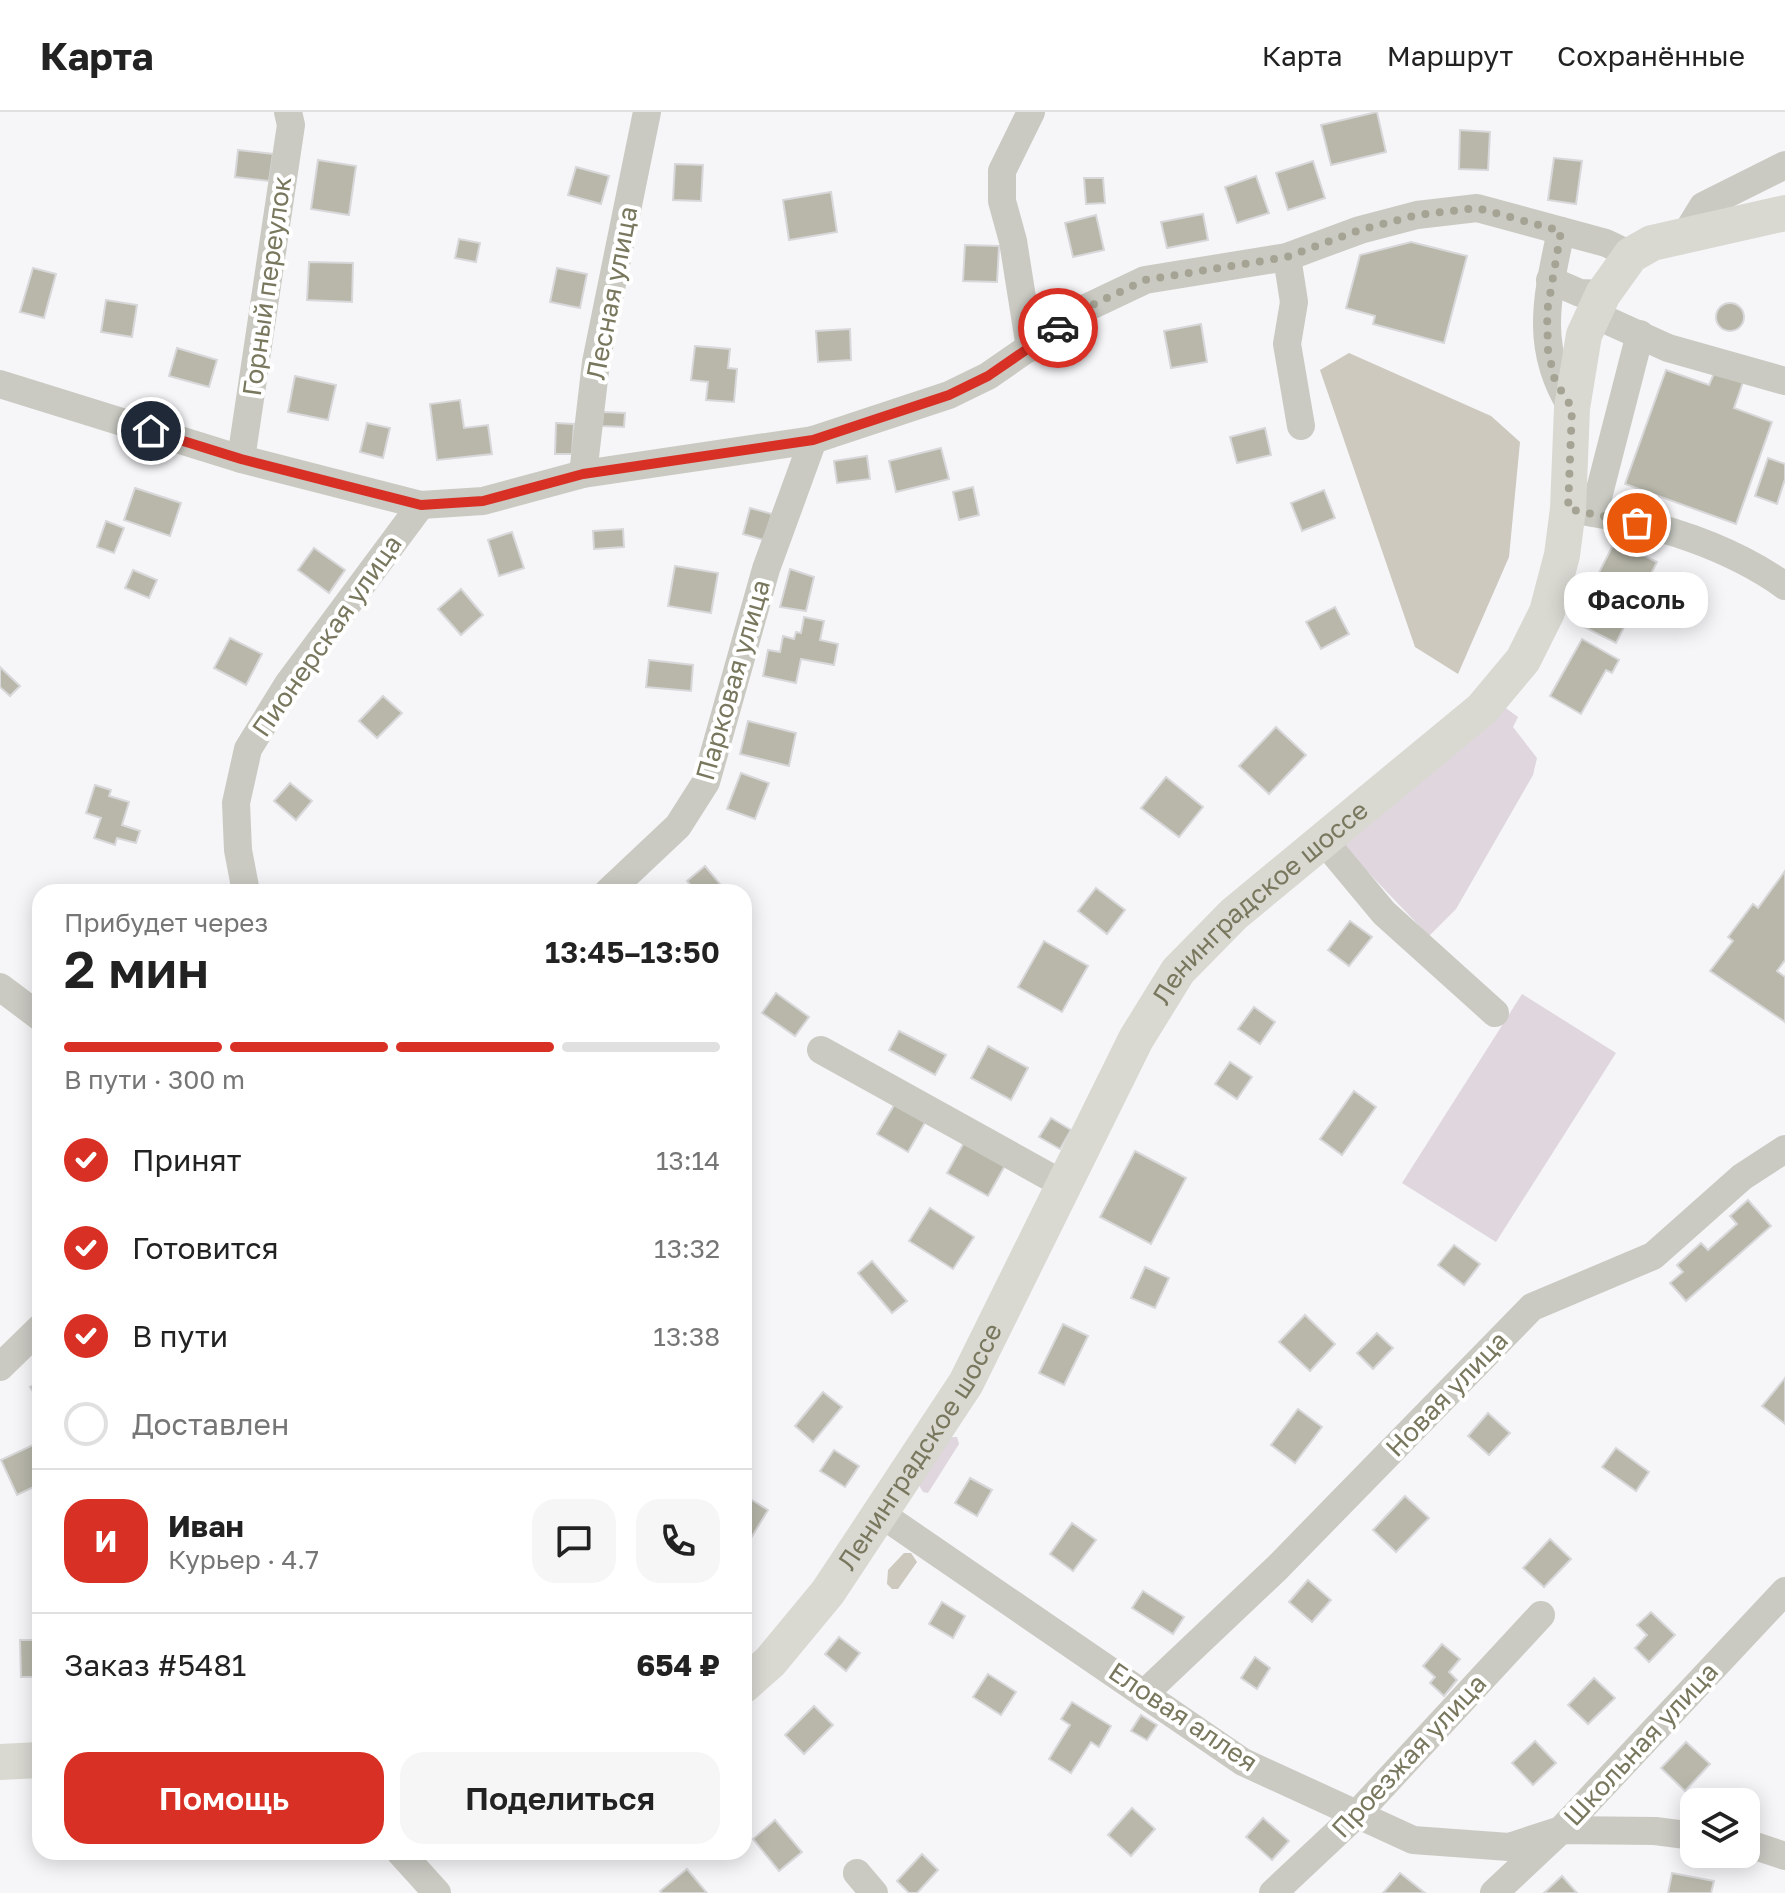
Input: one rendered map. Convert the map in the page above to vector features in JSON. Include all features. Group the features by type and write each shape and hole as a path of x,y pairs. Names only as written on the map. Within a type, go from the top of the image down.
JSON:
{"main road":[{"path":"1631,255 1652,243 1785,213"},
{"name":"Ленинградское шоссе","path":"752,1677 800,1628 881,1514 973,1371 1136,1039 1178,971 1234,914 1482,709 1523,660 1547,612 1562,555 1581,511 1572,408 1584,335 1598,304 1631,255"},
{"path":"1,1762 32,1760"}],"street":[{"name":"Горный переулок","path":"241,459 291,125 288,112"},
{"name":"Лесная улица","path":"583,474 596,362 647,112"},
{"path":"1030,348 1013,241 1002,201 1002,171 1031,112"},
{"path":"1684,237 1703,206 1785,165"},
{"path":"0,384 241,459 421,505 483,501 583,474 813,440 949,395 988,376 1086,308 1145,280 1287,257 1360,230 1417,215 1477,208 1606,243 1631,255"},
{"path":"1561,231 1550,280 1548,350 1555,381 1572,408"},
{"path":"1287,257 1294,302 1287,344 1301,426"},
{"path":"1550,280 1580,293 1640,334 1668,348 1785,381"},
{"path":"1640,334 1581,511 1698,540 1757,566 1785,586"},
{"name":"Парковая улица","path":"616,884 678,826 706,782 766,569 813,440"},
{"name":"Пионерская улица","path":"244,884 238,850 236,803 248,749 288,684 421,505"},
{"path":"1324,841 1384,913 1495,1013"},
{"path":"0,987 32,1011"},
{"path":"821,1050 1066,1186"},
{"name":"Новая улица","path":"1146,1692 1277,1568 1532,1307 1653,1256 1742,1177 1785,1149"},
{"path":"0,1367 32,1336"},
{"name":"Еловая аллея","path":"881,1514 1146,1692 1243,1762 1355,1816 1413,1840 1509,1847 1561,1830"},
{"name":"Школьная улица","path":"1494,1893 1561,1830 1785,1591"},
{"name":"Проезжая улица","path":"1273,1893 1355,1816 1541,1615"},
{"path":"1561,1830 1680,1834"},
{"path":"1760,1848 1785,1856"},
{"path":"407,1860 437,1893"}],"shaded area":[{"path":"1349,353 1491,416 1520,442 1509,557 1458,674 1415,647 1320,370"},
{"path":"1503,706 1518,717 1513,727 1537,758 1533,775 1456,909 1429,936 1343,846"},
{"path":"1522,994 1616,1053 1496,1242 1402,1183"},
{"path":"951,1437 957,1437 959,1444 928,1493 923,1492 919,1485"},
{"path":"904,1553 911,1553 917,1562 898,1589 892,1589 887,1584 888,1570"}],"building":[{"path":"1377,112 1386,152 1331,165 1321,125"},
{"path":"1460,130 1490,132 1488,170 1459,169"},
{"path":"238,150 273,154 269,181 235,177"},
{"path":"1554,158 1582,161 1576,204 1548,200"},
{"path":"318,160 356,166 349,215 311,209"},
{"path":"1313,161 1325,198 1288,210 1276,173"},
{"path":"675,164 703,165 701,201 673,200"},
{"path":"576,167 609,176 601,204 568,195"},
{"path":"1256,176 1269,213 1237,223 1225,187"},
{"path":"1084,178 1103,178 1105,203 1086,204"},
{"path":"831,192 837,232 789,240 783,200"},
{"path":"1203,214 1208,240 1167,248 1161,222"},
{"path":"1096,215 1104,250 1073,257 1065,223"},
{"path":"459,239 480,243 476,262 455,258"},
{"path":"1411,242 1467,256 1444,343 1373,324 1375,316 1346,308 1360,255"},
{"path":"965,245 999,246 997,282 963,281"},
{"path":"309,262 353,263 352,302 307,300"},
{"path":"33,268 56,274 44,318 20,312"},
{"path":"557,268 587,274 580,308 550,302"},
{"path":"106,300 137,305 132,337 101,332"},
{"path":"1730,303 1740,307 1744,317 1740,327 1730,331 1720,327 1716,317 1720,307"},
{"path":"1201,324 1207,362 1171,368 1164,331"},
{"path":"850,329 851,360 818,362 816,331"},
{"path":"695,346 730,349 728,368 737,369 734,402 706,400 708,382 691,380"},
{"path":"177,348 217,360 209,387 169,376"},
{"path":"1666,370 1709,385 1715,371 1743,382 1734,408 1772,422 1736,524 1625,484"},
{"path":"295,376 336,385 328,420 288,412"},
{"path":"460,400 464,428 488,425 492,454 437,460 430,404"},
{"path":"603,412 625,413 624,427 602,426"},
{"path":"367,423 390,428 383,458 360,452"},
{"path":"556,423 574,424 572,454 555,454"},
{"path":"1265,428 1271,455 1237,463 1230,437"},
{"path":"941,448 949,479 896,492 889,461"},
{"path":"867,456 870,479 837,483 834,461"},
{"path":"1768,458 1785,464 1785,479 1777,504 1755,496"},
{"path":"973,487 979,515 959,520 953,492"},
{"path":"135,488 181,503 170,536 124,520"},
{"path":"1324,490 1335,518 1302,531 1291,503"},
{"path":"750,508 772,514 764,540 743,534"},
{"path":"106,521 124,528 114,553 97,547"},
{"path":"623,529 624,547 594,549 593,531"},
{"path":"512,532 524,568 499,576 488,540"},
{"path":"1615,541 1657,562 1616,643 1574,622"},
{"path":"314,548 345,570 329,593 298,570"},
{"path":"675,566 718,573 711,613 668,606"},
{"path":"790,569 814,577 806,611 780,607"},
{"path":"133,570 157,580 149,598 125,588"},
{"path":"461,589 483,615 461,635 438,609"},
{"path":"1335,607 1349,634 1321,649 1306,622"},
{"path":"804,617 824,621 820,640 838,644 834,665 801,659 796,683 763,676 768,650 780,652 783,636 794,639 796,632 801,633"},
{"path":"230,638 262,654 246,685 214,668"},
{"path":"1582,639 1619,660 1612,673 1606,670 1581,714 1550,696"},
{"path":"649,660 693,665 691,691 646,687"},
{"path":"0,667 20,686 10,696 0,687"},
{"path":"383,696 402,713 377,738 359,721"},
{"path":"748,721 796,733 789,766 740,754"},
{"path":"1276,727 1306,755 1269,794 1239,766"},
{"path":"741,773 769,783 755,819 727,809"},
{"path":"1166,777 1203,807 1179,837 1141,808"},
{"path":"290,783 312,801 296,820 274,801"},
{"path":"95,785 111,790 109,796 129,802 122,825 140,831 136,843 117,838 115,845 94,838 101,818 86,813"},
{"path":"705,866 720,884 689,884 687,881"},
{"path":"1785,871 1785,960 1777,971 1785,977 1785,1022 1710,971 1733,941 1728,937 1753,904 1758,908"},
{"path":"1096,888 1125,910 1107,934 1078,911"},
{"path":"1350,921 1372,937 1349,966 1328,950"},
{"path":"1044,941 1088,966 1062,1012 1018,987"},
{"path":"776,993 809,1017 795,1036 762,1013"},
{"path":"1254,1007 1275,1022 1260,1044 1238,1029"},
{"path":"899,1031 946,1055 935,1075 889,1050"},
{"path":"988,1046 1028,1068 1011,1100 971,1078"},
{"path":"1230,1062 1252,1077 1237,1099 1215,1084"},
{"path":"1354,1091 1376,1107 1342,1155 1320,1139"},
{"path":"896,1102 927,1119 908,1152 877,1134"},
{"path":"1051,1118 1071,1130 1060,1149 1039,1137"},
{"path":"966,1139 1007,1162 988,1196 947,1173"},
{"path":"1135,1151 1186,1178 1151,1244 1100,1217"},
{"path":"1748,1200 1771,1226 1686,1301 1670,1283 1683,1272 1677,1265 1701,1243 1708,1250 1737,1224 1730,1216"},
{"path":"930,1208 974,1237 953,1269 909,1241"},
{"path":"1454,1245 1480,1264 1464,1285 1438,1265"},
{"path":"872,1261 907,1301 892,1313 858,1273"},
{"path":"1145,1267 1169,1278 1155,1308 1131,1298"},
{"path":"1305,1315 1335,1344 1310,1371 1279,1342"},
{"path":"1063,1324 1088,1336 1064,1385 1039,1373"},
{"path":"1377,1333 1393,1348 1373,1369 1357,1353"},
{"path":"1785,1378 1785,1424 1762,1406"},
{"path":"823,1392 842,1407 813,1442 795,1426"},
{"path":"1298,1409 1322,1427 1295,1463 1271,1445"},
{"path":"1488,1413 1510,1433 1489,1455 1468,1436"},
{"path":"32,1445 32,1488 17,1495 1,1460"},
{"path":"1616,1448 1649,1472 1636,1491 1602,1467"},
{"path":"834,1450 859,1466 845,1487 820,1471"},
{"path":"970,1478 992,1490 977,1516 955,1503"},
{"path":"1405,1496 1429,1518 1396,1552 1373,1530"},
{"path":"752,1500 768,1510 752,1536"},
{"path":"1072,1523 1096,1540 1073,1571 1050,1554"},
{"path":"1550,1539 1571,1559 1544,1587 1523,1568"},
{"path":"1308,1580 1331,1600 1312,1622 1289,1602"},
{"path":"1143,1591 1184,1617 1173,1634 1132,1608"},
{"path":"942,1602 965,1616 953,1638 929,1624"},
{"path":"1651,1612 1675,1635 1649,1662 1635,1648 1647,1635 1637,1625"},
{"path":"839,1637 860,1653 846,1671 825,1654"},
{"path":"20,1640 32,1640 32,1677 21,1677"},
{"path":"1442,1644 1460,1659 1449,1672 1457,1680 1444,1696 1430,1683 1435,1677 1423,1666"},
{"path":"1255,1657 1270,1668 1257,1689 1241,1678"},
{"path":"988,1674 1016,1692 1001,1715 973,1697"},
{"path":"1594,1678 1615,1698 1588,1724 1568,1705"},
{"path":"1072,1702 1111,1726 1099,1747 1091,1742 1071,1773 1049,1759 1070,1725 1061,1719"},
{"path":"814,1706 833,1725 804,1754 785,1735"},
{"path":"1141,1715 1157,1725 1147,1740 1131,1731"},
{"path":"1535,1741 1556,1763 1533,1785 1512,1763"},
{"path":"1686,1742 1710,1764 1688,1788 1682,1788 1661,1768"},
{"path":"1132,1808 1155,1829 1131,1856 1108,1835"},
{"path":"1263,1818 1289,1841 1272,1860 1246,1837"},
{"path":"775,1820 802,1852 779,1871 753,1839"},
{"path":"922,1854 938,1870 917,1893 909,1893 897,1881"},
{"path":"687,1869 707,1893 660,1891"},
{"path":"1400,1873 1425,1893 1383,1893"},
{"path":"1672,1873 1714,1881 1711,1893 1668,1893"},
{"path":"1562,1876 1577,1893 1544,1893"}],"way so far":[{"path":"1058,328 1086,308 1145,280 1287,257 1360,230 1417,215 1477,208 1561,231 1550,280 1547,312 1548,350 1555,381 1572,408 1568,509 1607,514 1637,523"}],"place":[{"name":"Фасоль","path":"1637,523"}],"route":[{"path":"151,431 241,459 421,505 483,501 583,474 813,440 949,395 988,376 1058,328"}]}
